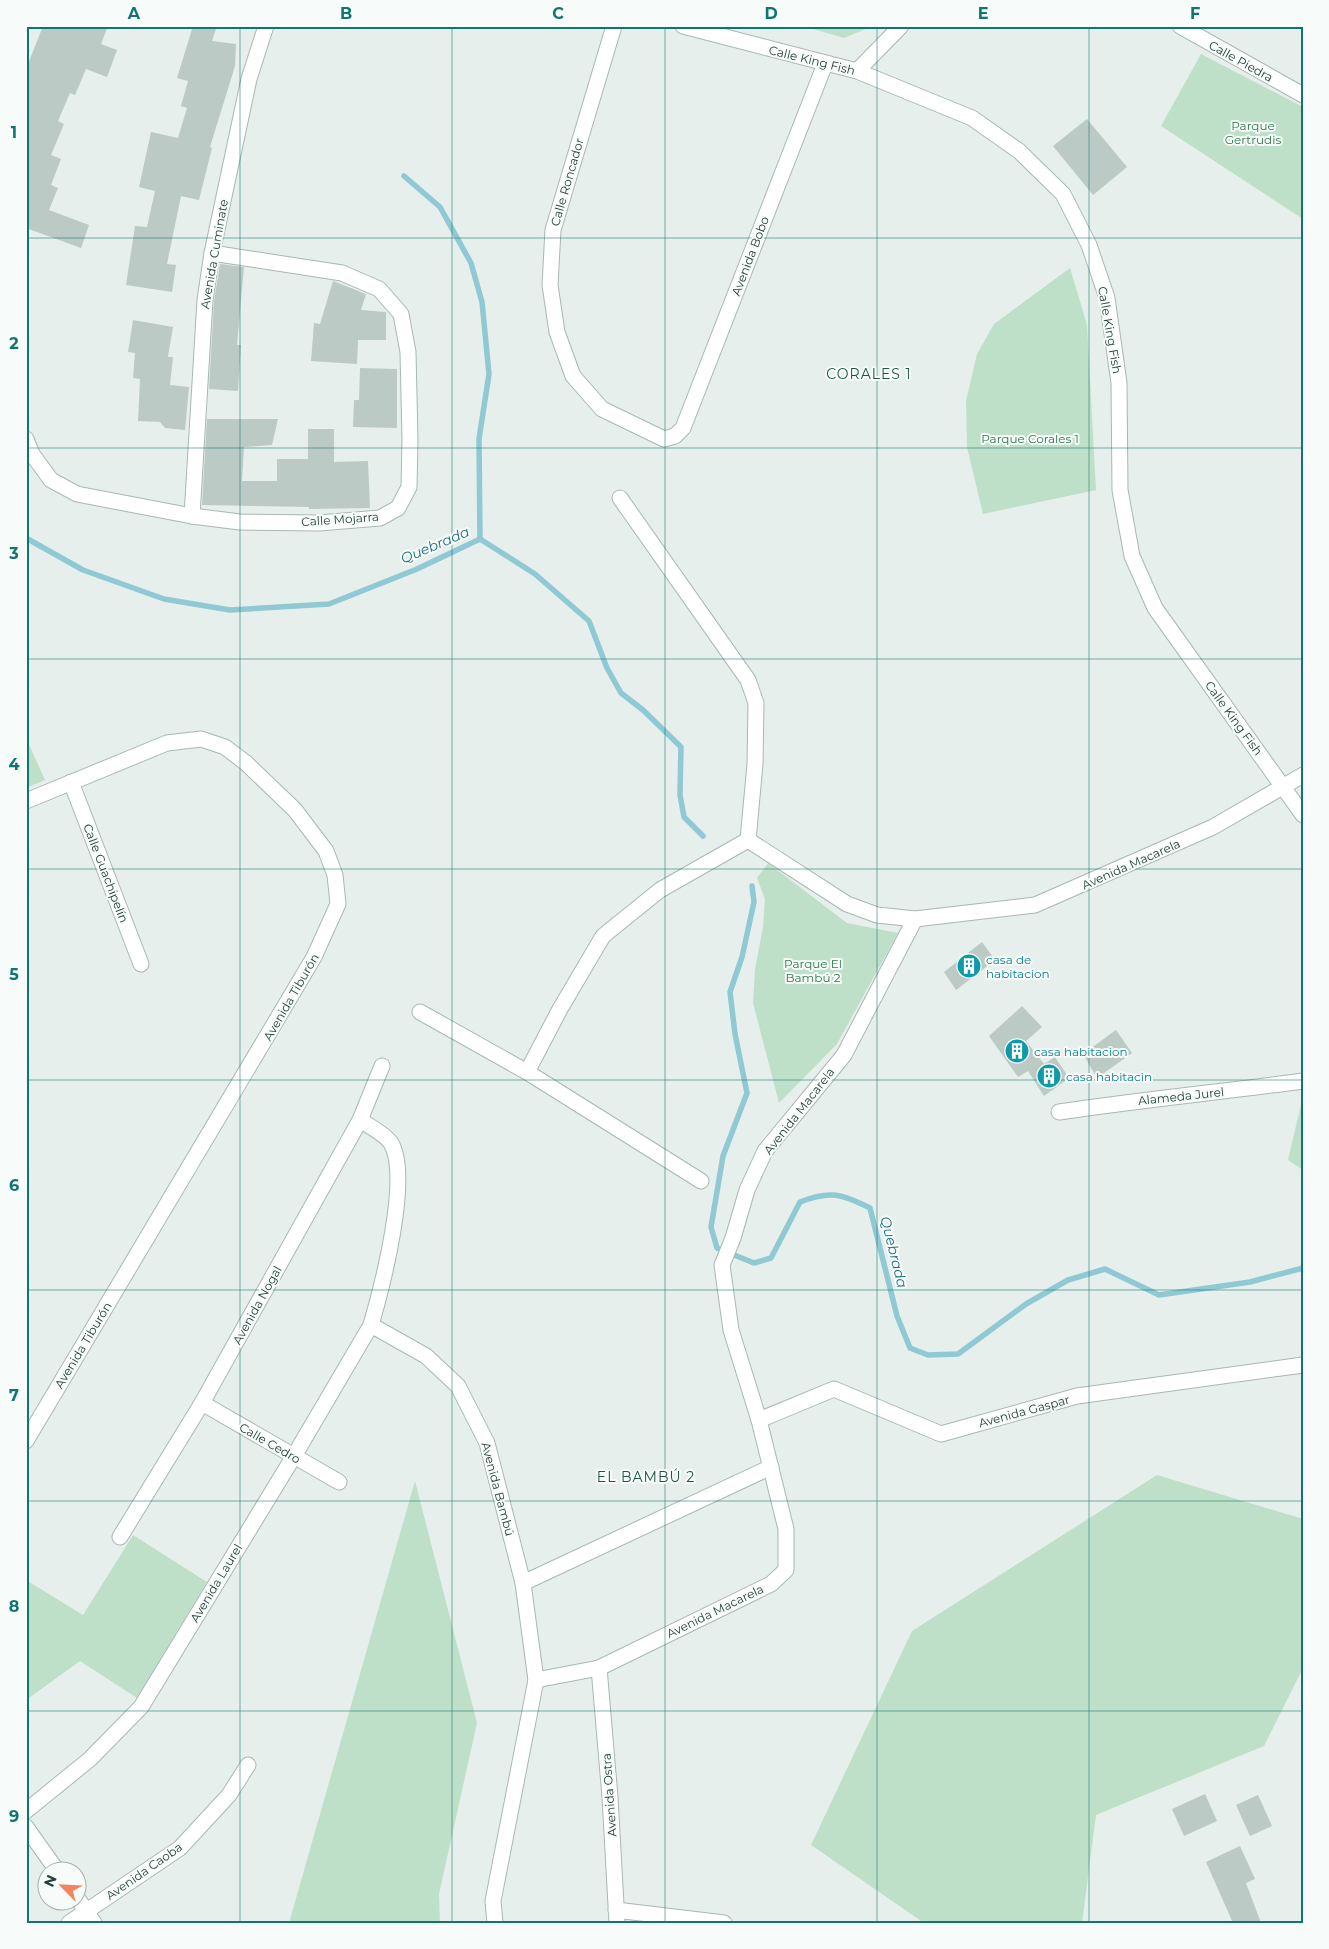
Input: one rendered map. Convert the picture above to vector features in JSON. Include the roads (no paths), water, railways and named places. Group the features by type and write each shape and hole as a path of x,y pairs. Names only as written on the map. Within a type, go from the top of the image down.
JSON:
{"street":[{"name":"Avenida Cuminate","path":"192,516 205,300 212,253 249,79 266,26"},
{"name":"Calle Roncador","path":"614,26 553,230 550,285 557,332 573,376 602,409 664,439"},
{"name":"Calle King Fish","path":"683,26 856,71 972,118 1019,151 1063,194 1090,245 1107,298 1119,383 1120,490 1132,556 1155,608 1303,815"},
{"path":"856,71 901,26"},
{"name":"Calle Piedra","path":"1180,26 1303,95"},
{"name":"Avenida Bobo","path":"664,439 675,436 683,428 825,64"},
{"name":"Calle Mojarra","path":"26,440 32,454 51,480 77,494 192,516 240,522 319,523 380,518 398,508 409,487 408,352 401,314 379,289 342,273 212,253"},
{"path":"620,498 748,680 756,703 755,764 748,840"},
{"name":"Avenida Tiburón","path":"26,802 167,742 201,739 225,747 246,763 294,810 326,852 335,875 338,904 314,957 26,1441"},
{"name":"Avenida Macarela","path":"536,1680 599,1668 770,1584 786,1570 786,1529 759,1420 731,1330 722,1265 733,1238 747,1190 765,1151 844,1055 915,919 1035,905 1213,827 1303,775"},
{"name":"Calle Guachipelín","path":"71,782 140,964"},
{"path":"748,840 847,904 877,916 915,919"},
{"path":"527,1072 560,1009 603,936 660,890 748,840"},
{"path":"420,1012 527,1072 700,1181"},
{"name":"Avenida Nogal","path":"120,1537 202,1403 360,1120 382,1066"},
{"name":"Alameda Jurel","path":"1059,1112 1174,1095 1303,1081"},
{"path":"360,1120 390,1143 398,1164 399,1185 381,1292 370,1325"},
{"name":"Avenida Laurel","path":"26,1810 90,1759 141,1707 294,1456 370,1325"},
{"name":"Avenida Bambú","path":"370,1325 426,1356 458,1386 487,1443 522,1583 536,1680 493,1901 495,1923"},
{"name":"Avenida Gaspar","path":"759,1420 834,1389 941,1434 1077,1396 1303,1365"},
{"name":"Calle Cedro","path":"202,1403 339,1482"},
{"path":"522,1583 771,1467"},
{"name":"Avenida Ostra","path":"599,1668 617,1916"},
{"name":"Avenida Caoba","path":"88,1910 180,1848 229,1795 248,1766"},
{"path":"26,1827 51,1862"},
{"name":"Avenida Caoba","path":"69,1923 85,1912"},
{"path":"617,1916 724,1923"}],"waterway":[{"path":"404,176 440,207 471,263 482,302 489,374 479,439 480,539"},
{"name":"Quebrada","path":"26,538 83,570 164,599 230,610 329,604 417,569 480,539"},
{"name":"Quebrada","path":"480,539 535,574 589,621 607,668 621,693 643,710 681,747 680,795 684,817 703,836"},
{"name":"Quebrada","path":"752,886 754,902 742,957 730,992 735,1034 747,1093 723,1156 711,1227 717,1248 754,1263 771,1258 800,1202 810,1198 836,1195 851,1199 870,1208 897,1316 910,1348 928,1355 958,1354 1026,1304 1068,1280 1105,1269 1159,1295 1250,1282 1303,1268"}],"place":[{"name":"casa de habitacion","path":"969,966"},
{"name":"casa habitacion","path":"1017,1051"},
{"name":"casa habitacin","path":"1049,1076"}],"district":[{"name":"CORALES 1","path":"869,374"},
{"name":"EL BAMBÚ 2","path":"646,1477"}],"park label":[{"name":"Parque Gertrudis","path":"1253,132"},
{"name":"Parque Corales 1","path":"1030,438"},
{"name":"Parque El Bambú 2","path":"813,970"}]}
